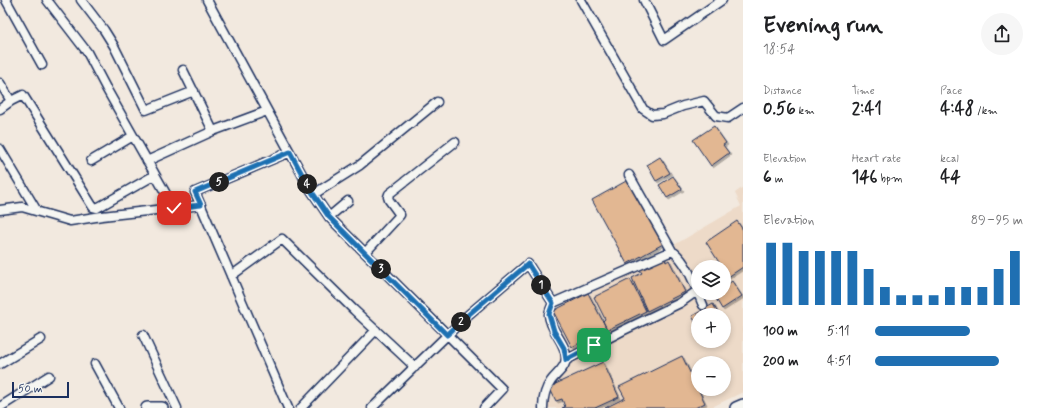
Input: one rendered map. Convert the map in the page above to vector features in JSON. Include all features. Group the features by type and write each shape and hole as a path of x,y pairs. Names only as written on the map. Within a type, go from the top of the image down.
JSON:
{"main road":[{"path":"736,408 743,405"},
{"path":"147,408 162,408"}],"street":[{"path":"6,0 42,65"},
{"path":"47,0 87,52 174,208"},
{"path":"80,0 104,30 114,46 146,110 194,91"},
{"path":"206,0 290,152 329,217 502,388 484,408"},
{"path":"581,0 643,109 652,115 662,114 683,106 704,101 716,116 728,118 743,108"},
{"path":"644,0 664,40 722,0"},
{"path":"183,70 213,131"},
{"path":"0,83 12,101"},
{"path":"0,109 23,95 93,208 97,208 156,175"},
{"path":"314,194 360,165 437,102"},
{"path":"147,161 213,131 267,111"},
{"path":"91,161 133,136"},
{"path":"365,252 400,215 389,200 389,194 455,142"},
{"path":"0,150 37,211"},
{"path":"288,408 195,192 290,152"},
{"path":"629,176 672,251 678,255 684,263 691,278"},
{"path":"329,217 348,201"},
{"path":"0,210 22,207 70,221 201,205"},
{"path":"231,276 282,239 415,367"},
{"path":"542,408 546,391 551,382 564,366 566,360 564,348 554,331 549,314 553,303 672,251"},
{"path":"372,408 468,315 528,264 553,303"},
{"path":"566,360 680,303 691,295"},
{"path":"701,300 703,305"},
{"path":"301,408 376,330"},
{"path":"143,335 177,408"},
{"path":"0,364 41,340"},
{"path":"94,364 119,408"},
{"path":"0,407 49,376"}],"shaded area":[{"path":"743,187 743,392 710,408 546,408 559,370 560,329 566,308 741,206 735,193"}],"building":[{"path":"714,126 726,143 723,145 729,153 711,166 693,140"},
{"path":"660,157 670,173 656,181 647,165"},
{"path":"673,176 682,189 667,198 659,185"},
{"path":"628,180 663,244 627,264 592,200"},
{"path":"737,221 743,230 743,267 731,275 731,260 718,260 706,242"},
{"path":"664,257 666,262 669,260 685,292 647,311 632,278 642,273 639,269"},
{"path":"630,279 646,311 607,330 603,321 605,319 594,297"},
{"path":"732,281 742,296 721,308 717,300 731,300"},
{"path":"588,293 607,329 572,347 553,311"},
{"path":"713,304 715,308 706,308"},
{"path":"682,356 691,374 691,396 702,396 705,403 695,408 605,408 625,398 619,387"},
{"path":"603,362 619,397 595,408 562,408 565,407 562,399 556,401 549,387"}],"route":[{"path":"174,208 201,205 195,192 290,152 310,189 329,217 447,335 528,264 553,303 549,314 554,331 564,348 566,360 594,345"}]}
